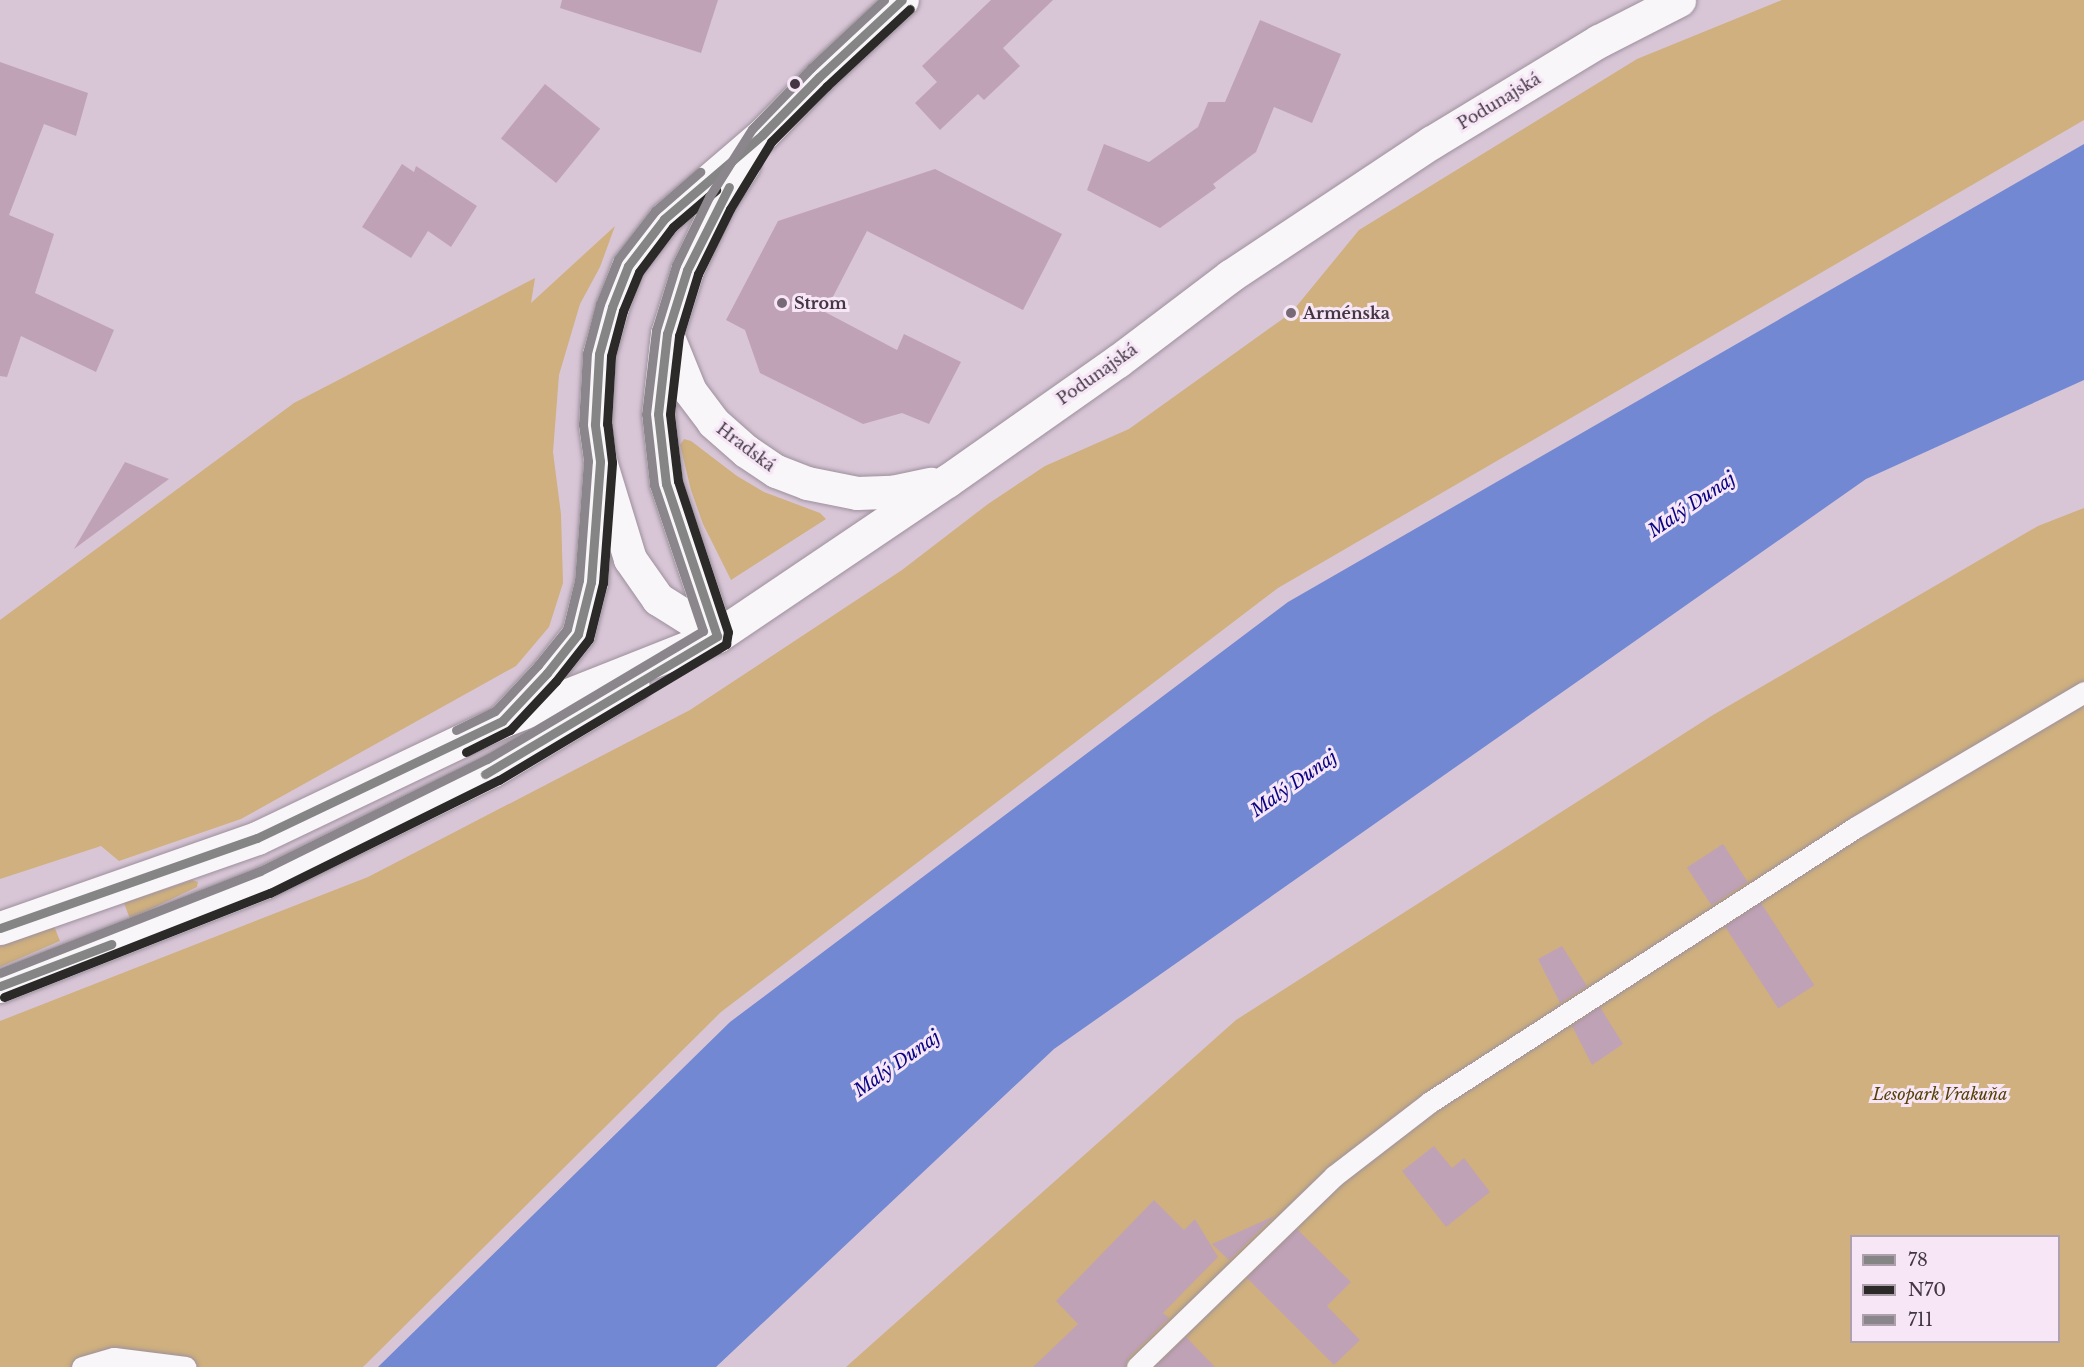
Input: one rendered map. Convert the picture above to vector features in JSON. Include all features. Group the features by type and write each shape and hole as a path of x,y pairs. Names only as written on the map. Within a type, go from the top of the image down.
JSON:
{"street":[{"path":"0,928 256,838 502,721 547,673 578,634 591,582 600,461 596,424 599,354 612,307 628,266 664,219 762,135 902,0"},
{"name":"Podunajská","path":"502,721 717,636 947,481 1118,361 1230,276 1432,142 1599,41 1678,0"},
{"path":"717,636 666,484 658,414 667,334 687,270 719,203 762,135"},
{"name":"Hradská","path":"667,334 690,391 713,423 746,451 776,471 807,483 857,493 891,492 947,481"},
{"path":"600,461 630,559 658,598 717,636"},
{"path":"0,986 265,882 493,770 717,636"}],"lane":[{"path":"1137,1367 1334,1176 1430,1102 1856,827 2084,692"},
{"path":"82,1367 114,1358 185,1367"}],"green space":[{"path":"1782,0 2084,0 2084,120 1278,588 721,1012 363,1367 0,1367 0,1021 368,877 690,710 902,570 988,504 1045,466 1129,429 1291,313 1359,230 1637,59"},
{"path":"615,226 600,267 580,304 559,375 553,452 561,514 563,583 549,627 516,666 241,819 119,861 101,846 0,879 0,620 294,403 535,278 531,303"},
{"path":"684,439 691,441 737,476 764,492 820,513 826,519 731,580 703,524 691,490 680,445"},
{"name":"Lesopark Vrakuňa","path":"2084,508 2084,1367 846,1367 1236,1020 1713,715 2038,526"},
{"path":"192,880 198,882 197,887 130,919 124,903"},
{"path":"54,926 60,941 0,967 0,946"}],"water":[{"name":"Malý Dunaj","path":"2084,144 2084,380 1866,479 1054,1049 716,1367 378,1367 730,1022 1288,602"}],"building":[{"path":"562,0 718,0 701,53 560,8"},
{"path":"991,0 1053,0 1003,48 1020,66 984,100 978,94 940,130 915,103 937,82 922,66"},
{"path":"1260,20 1341,54 1312,123 1274,107 1256,152 1213,184 1216,188 1160,228 1087,190 1104,144 1149,162 1198,127 1208,102 1225,102"},
{"path":"0,62 88,93 76,136 44,124 9,215 54,234 35,293 114,330 96,372 21,336 7,377 0,376"},
{"path":"545,84 600,129 556,183 501,138"},
{"path":"402,164 414,172 416,166 477,206 451,247 428,231 411,258 362,227"},
{"name":"Strom","path":"935,169 1062,234 1023,310 867,231 825,312 897,350 904,334 961,362 929,424 902,413 863,424 760,373 745,330 726,320 778,221"},
{"path":"125,462 169,479 74,549"},
{"path":"1723,844 1748,882 1711,905 1687,867"},
{"path":"1761,903 1814,985 1778,1009 1725,926"},
{"path":"1562,946 1587,986 1560,1003 1538,959"},
{"path":"1600,1007 1623,1044 1592,1065 1572,1026"},
{"path":"1434,1146 1452,1168 1464,1158 1490,1192 1446,1227 1402,1171"},
{"path":"1154,1200 1184,1230 1195,1219 1218,1257 1163,1313 1169,1318 1128,1358 1125,1367 1033,1367 1078,1324 1056,1301"},
{"path":"1274,1216 1229,1260 1212,1244"},
{"path":"1297,1229 1351,1282 1327,1306 1360,1340 1334,1365 1247,1278"},
{"path":"1186,1337 1215,1367 1155,1367"}],"transit line":[{"name":"711","path":"0,973 260,871 487,759 703,631 654,485 646,414 656,330 676,265 709,197 752,129 811,68 884,0"},
{"name":"78","path":"0,928 257,838 502,721 547,673 578,634 591,582 600,461 595,424 599,354 612,307 628,266 664,219 762,135 819,77 902,0"},
{"name":"N70","path":"4,997 270,893 499,780 726,644 728,632 678,481 670,414 679,336 698,274 730,209 771,142 910,9"},
{"name":"711","path":"456,730 495,711 538,665 567,629 579,580 588,461 583,424 587,353 600,304 618,259 655,211 700,172"},
{"name":"78","path":"717,636 666,484 658,414 667,334 687,270 729,187"},
{"name":"N70","path":"466,752 510,730 556,681 589,639 603,583 612,462 607,424 611,356 623,311 639,272 673,227 716,190"},
{"name":"78","path":"485,774 717,636"},
{"name":"78","path":"0,986 111,944"}],"place":[{"name":"Strom","path":"782,303"},
{"name":"Arménska","path":"1291,313"}]}
